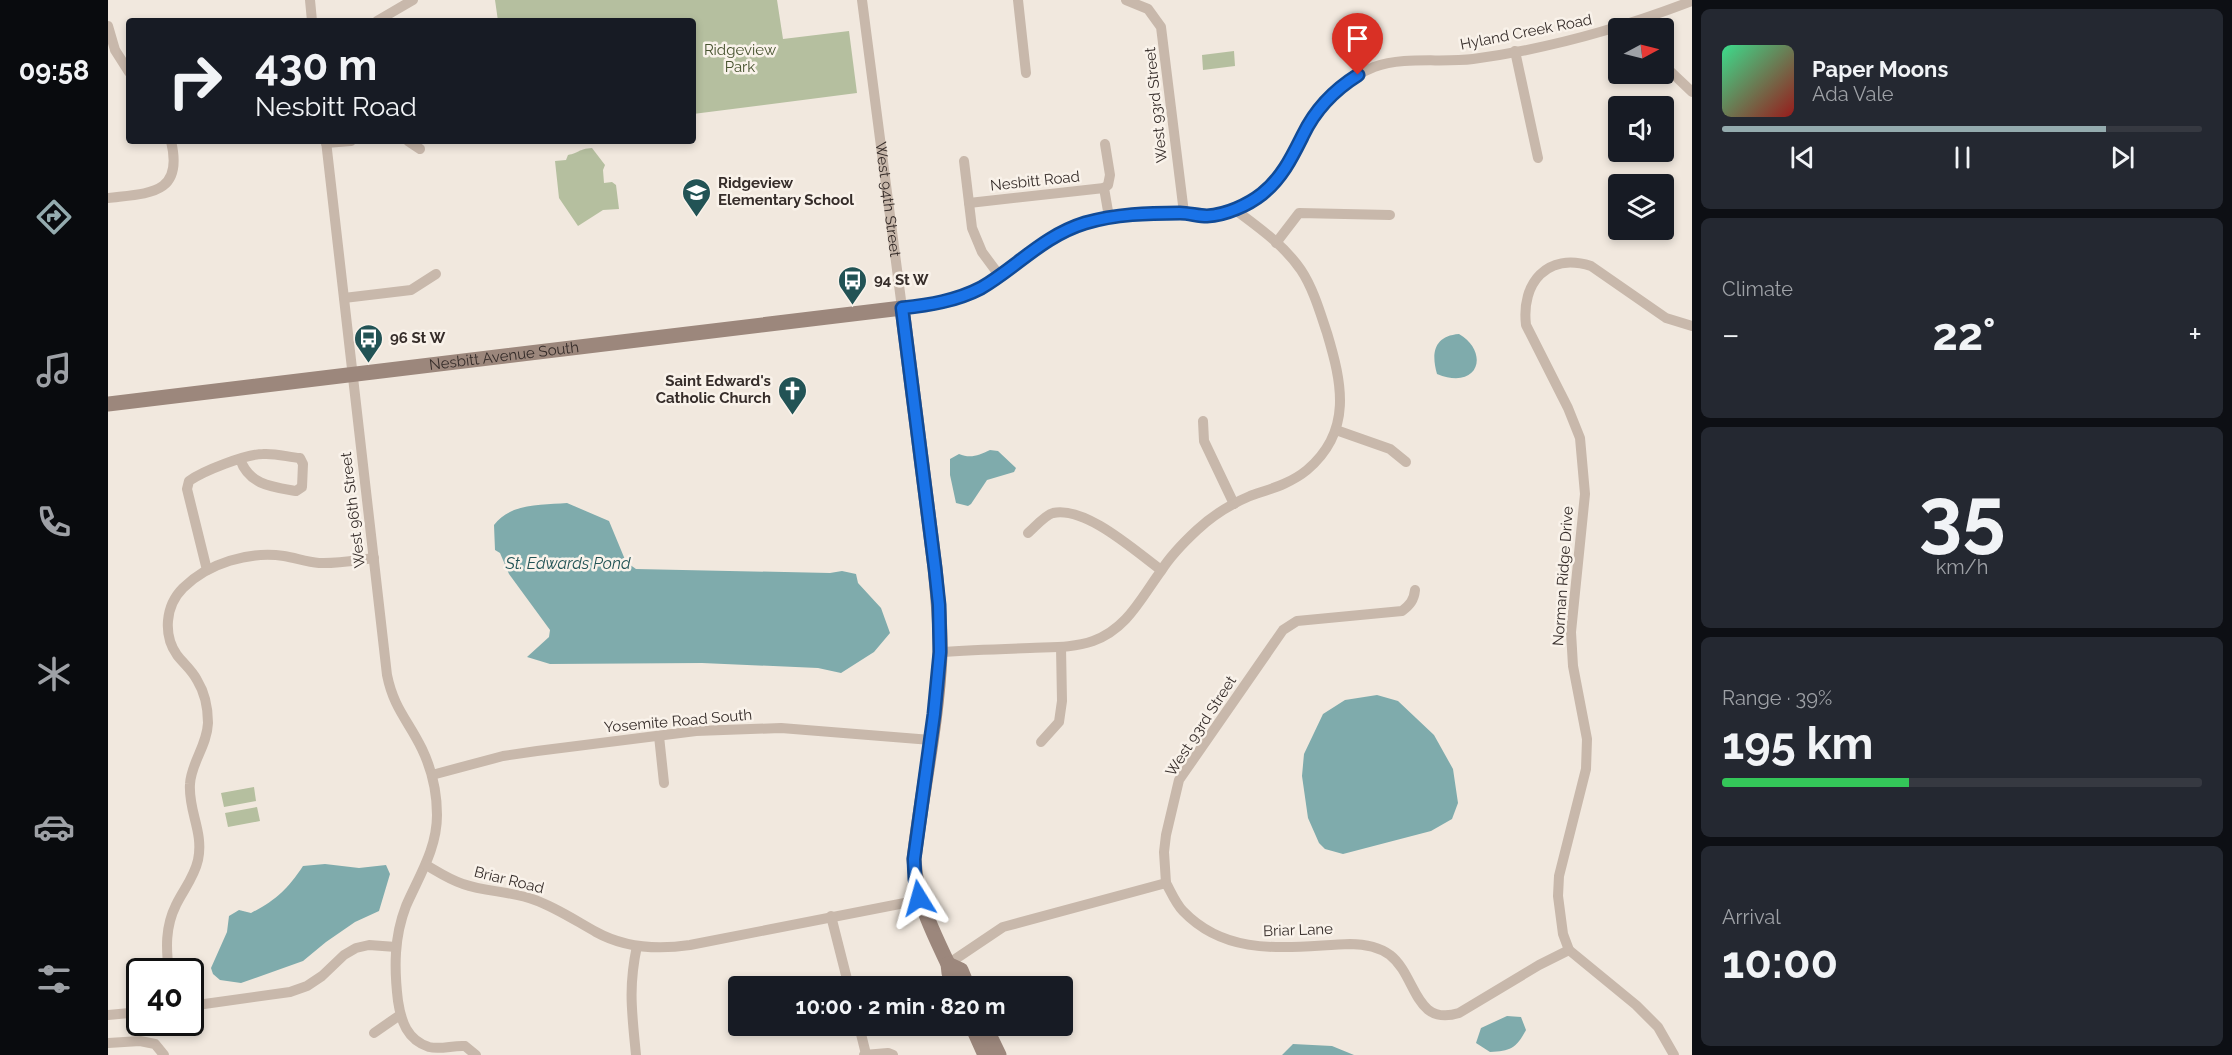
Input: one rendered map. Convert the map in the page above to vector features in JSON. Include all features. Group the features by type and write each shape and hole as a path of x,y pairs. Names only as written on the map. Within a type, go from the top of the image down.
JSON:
{"street":[{"path":"310,0 312,18"},
{"path":"382,18 413,0"},
{"name":"West 94th Street","path":"862,0 939,605 940,652 914,859 915,879 920,900 948,964 950,976"},
{"path":"1018,0 1026,73"},
{"name":"West 93rd Street","path":"1126,0 1148,9 1156,17 1164,38 1184,213"},
{"name":"Hyland Creek Road","path":"1659,18 1692,1"},
{"path":"108,26 115,50 126,67"},
{"name":"Hyland Creek Road","path":"1234,209 1262,194 1276,181 1294,154 1303,134 1327,100 1341,85 1358,75 1396,62 1474,59 1608,32"},
{"path":"1515,51 1538,159"},
{"path":"1674,75 1692,92"},
{"path":"108,198 157,191 170,179 174,161 171,144"},
{"name":"West 96th Street","path":"326,144 387,675 391,694 399,711 422,748 436,793 437,817 434,840 426,865"},
{"path":"412,144 420,149"},
{"path":"1105,144 1110,175 1108,185 1104,188 1108,217"},
{"path":"964,161 972,228 977,242 999,275"},
{"name":"Nesbitt Road","path":"969,204 1104,188"},
{"path":"902,308 940,303 961,297 981,287 1038,246 1060,233 1084,224 1108,217 1134,214 1184,213 1207,216 1234,209 1276,243 1302,271 1323,320 1337,365 1341,389 1341,406 1336,430 1321,457 1293,480 1234,504 1200,527 1179,547 1131,614 1111,632 1078,645 1061,647 940,652"},
{"path":"1276,243 1299,213 1390,215"},
{"name":"Norman Ridge Drive","path":"1569,951 1563,934 1558,885 1588,754 1573,666 1571,632 1585,494 1584,466 1580,438 1568,408 1526,325 1526,297 1537,279 1552,266 1563,261 1577,261 1591,266 1666,318 1692,326"},
{"path":"344,298 411,290 436,274"},
{"name":"Nesbitt Avenue South","path":"108,404 902,308"},
{"path":"1203,421 1204,441 1234,504"},
{"path":"1336,430 1390,449 1406,462"},
{"path":"207,570 187,489 189,482 195,477 240,459 261,453 300,458 303,464 302,487 296,491 264,486 244,471 240,459"},
{"path":"1028,533 1052,513 1073,512 1092,520 1161,570"},
{"path":"168,958 167,938 170,921 176,904 194,874 198,859 198,827 190,797 190,782 193,768 204,745 208,725 203,692 197,678 171,644 167,619 171,606 182,588 207,570 241,557 282,556 323,563 374,558"},
{"name":"West 93rd Street","path":"1166,883 1164,852 1166,835 1179,780 1283,630 1297,621 1402,611 1414,599 1415,590"},
{"path":"1041,742 1059,722 1062,701 1061,647"},
{"name":"Yosemite Road South","path":"432,775 503,756 738,728 781,728 930,740"},
{"path":"659,736 664,783"},
{"path":"426,865 406,906 398,930 396,980 400,1015 410,1035 419,1042 430,1047 465,1046 476,1055"},
{"name":"Briar Road","path":"426,865 465,885 535,900 598,933 637,946 667,948 920,900"},
{"path":"948,964 1003,927 1166,883"},
{"name":"Briar Lane","path":"1166,883 1182,910 1214,935 1230,941 1247,946 1264,947 1363,944 1389,955 1407,976 1423,1006 1430,1013 1439,1016 1459,1013 1539,965 1569,951"},
{"path":"831,916 846,976"},
{"path":"204,1004 290,992 307,986 322,976 344,955 356,948 369,945 396,947"},
{"path":"636,1055 630,992 637,946"},
{"path":"1569,951 1636,1005 1658,1027 1674,1055"},
{"name":"West 94th Street","path":"948,964 961,970 963,976"},
{"path":"108,1015 126,1013"},
{"path":"374,1033 400,1015"},
{"path":"861,1036 865,1055 888,1053 892,1055"},
{"path":"980,1036 994,1054"},
{"path":"988,1036 994,1054"},
{"path":"108,1043 140,1041 155,1044 164,1055"}],"green space":[{"name":"Ridgeview Park","path":"495,0 777,0 783,39 849,31 857,93 696,114 696,18 498,18"},
{"path":"1234,51 1235,66 1203,70 1202,55"},
{"path":"592,148 605,165 604,183 612,182 616,185 619,209 603,210 578,226 559,198 555,161 566,160 568,155"},
{"path":"254,787 256,801 224,807 221,793"},
{"path":"257,807 260,821 228,827 225,813"}],"water":[{"path":"1459,334 1475,350 1477,359 1475,367 1471,374 1463,377 1451,378 1437,374 1434,359 1436,347 1444,338"},
{"path":"990,450 998,451 1016,468 1014,472 987,480 968,506 956,503 950,475 950,459 959,454 979,455"},
{"name":"St. Edwards Pond","path":"567,503 609,521 626,562 636,569 830,573 842,571 856,574 858,583 881,608 890,633 874,652 841,673 818,668 702,663 550,664 527,657 549,637 550,630 509,574 500,553 495,550 494,525 509,513 527,506"},
{"path":"1377,695 1398,701 1434,735 1453,769 1458,803 1452,819 1431,831 1343,854 1325,849 1319,843 1308,818 1302,776 1304,754 1323,714 1345,700"},
{"path":"325,864 359,868 386,865 390,874 379,911 355,922 303,961 241,983 220,980 213,974 211,968 227,932 229,916 239,910 251,913 267,904 292,882 303,866"},
{"path":"1507,1016 1521,1017 1526,1030 1512,1048 1490,1052 1476,1043 1481,1028"},
{"path":"1293,1044 1332,1046 1354,1055 1282,1055"}],"place":[{"name":"Ridgeview Elementary School","path":"697,218"},
{"name":"94 St W","path":"853,306"},
{"name":"96 St W","path":"369,364"},
{"name":"Saint Edward's Catholic Church","path":"792,416"}],"route":[{"path":"919,898 914,859 938,678 939,605 902,308 940,303 961,297 981,287 1038,246 1060,233 1084,224 1108,217 1134,214 1184,213 1207,216 1245,205 1276,181 1288,165 1315,115 1341,85 1358,75"}]}
